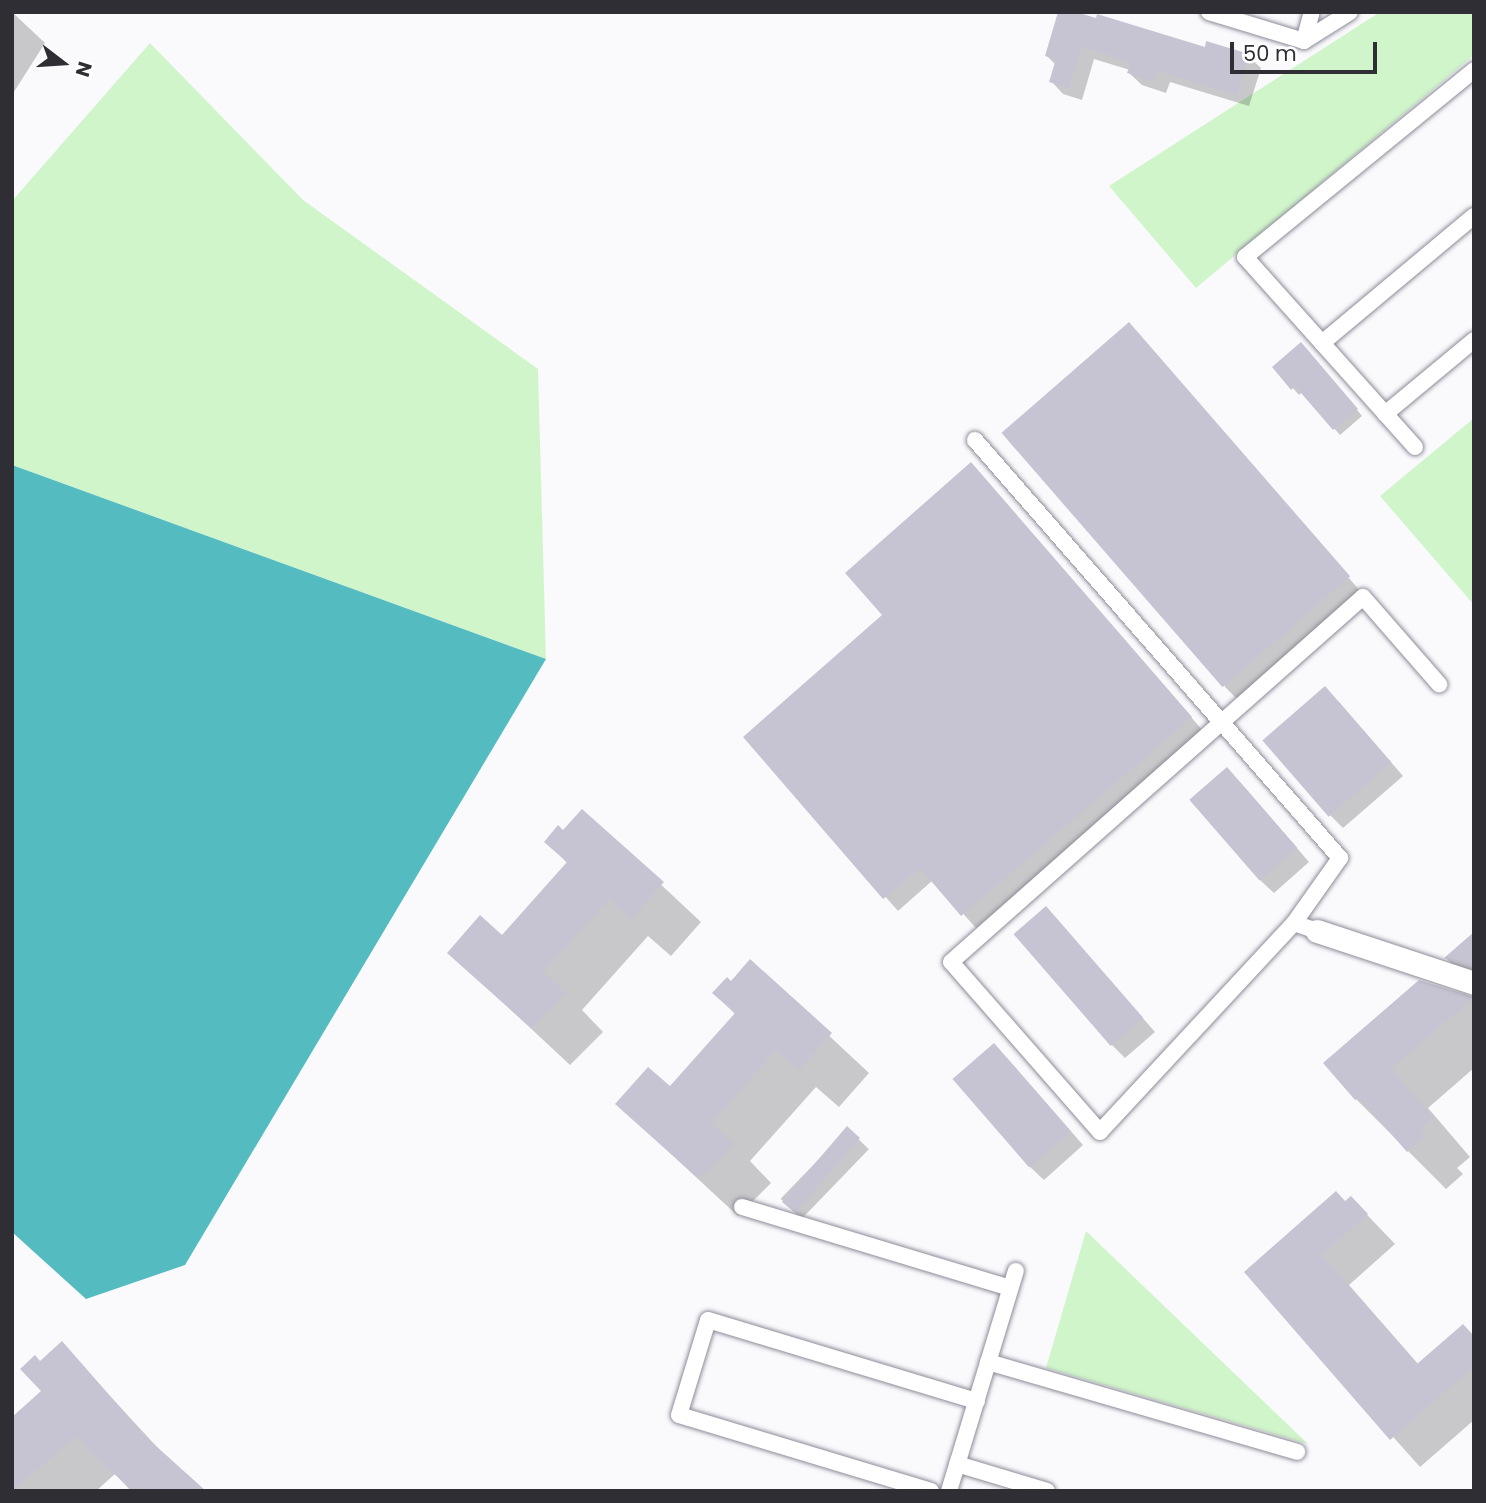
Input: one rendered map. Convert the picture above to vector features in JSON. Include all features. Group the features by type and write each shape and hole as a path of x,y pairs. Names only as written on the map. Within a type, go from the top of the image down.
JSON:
{"street":[{"path":"1209,12 1304,41 1350,12"},
{"path":"1304,41 1312,12"},
{"path":"1415,447 1245,257 1474,70"},
{"path":"1322,343 1474,216"},
{"path":"1385,414 1474,340"},
{"path":"975,440 1222,722 1340,858 1294,923 1100,1132 951,962 1222,722 1363,597 1439,684"},
{"path":"1294,923 1474,983"},
{"path":"742,1207 1010,1288"},
{"path":"949,1491 1016,1271"},
{"path":"931,1491 679,1415 708,1320 977,1401"},
{"path":"988,1362 1297,1452"},
{"path":"957,1464 1047,1491"}],"green space":[{"path":"1380,12 1474,12 1474,55 1196,288 1109,186"},
{"path":"150,43 303,200 538,369 546,659 12,465 12,201"},
{"path":"1474,418 1474,605 1380,496"},
{"path":"1086,1231 1308,1444 1046,1368"}],"water":[{"path":"12,465 546,659 185,1265 86,1299 12,1232"}],"building":[{"path":"1058,12 1076,12 1096,18 1097,14 1205,47 1206,41 1249,54 1237,95 1157,71 1154,82 1127,73 1131,62 1082,47 1069,88 1049,82 1056,59 1045,56"},
{"path":"1129,322 1350,576 1223,687 1001,433"},
{"path":"1301,342 1358,409 1333,430 1295,386 1291,390 1272,367"},
{"path":"971,462 1192,717 961,916 920,868 883,899 743,737 882,615 845,573"},
{"path":"1325,686 1391,762 1329,817 1262,740"},
{"path":"1227,767 1297,848 1259,881 1189,800"},
{"path":"582,809 664,882 631,919 609,899 543,972 566,993 531,1028 447,953 480,915 502,935 567,862 544,842 558,825 563,830"},
{"path":"1046,906 1143,1018 1111,1046 1014,934"},
{"path":"1474,932 1474,968 1444,958"},
{"path":"750,959 832,1033 799,1070 776,1050 711,1123 734,1144 699,1179 615,1104 648,1067 670,1086 735,1013 712,993 727,977 731,981"},
{"path":"1419,980 1474,997 1391,1069 1433,1117 1420,1129 1426,1135 1407,1152 1359,1097 1355,1100 1323,1063"},
{"path":"994,1043 1071,1131 1029,1167 952,1079"},
{"path":"847,1126 860,1138 796,1212 793,1211 782,1202"},
{"path":"1336,1191 1345,1201 1351,1196 1368,1214 1322,1255 1417,1364 1463,1324 1474,1336 1474,1366 1390,1440 1244,1272"},
{"path":"62,1341 146,1437 206,1491 134,1491 98,1460 77,1436 12,1491 12,1417 41,1391 20,1369 35,1355 40,1361"}]}
